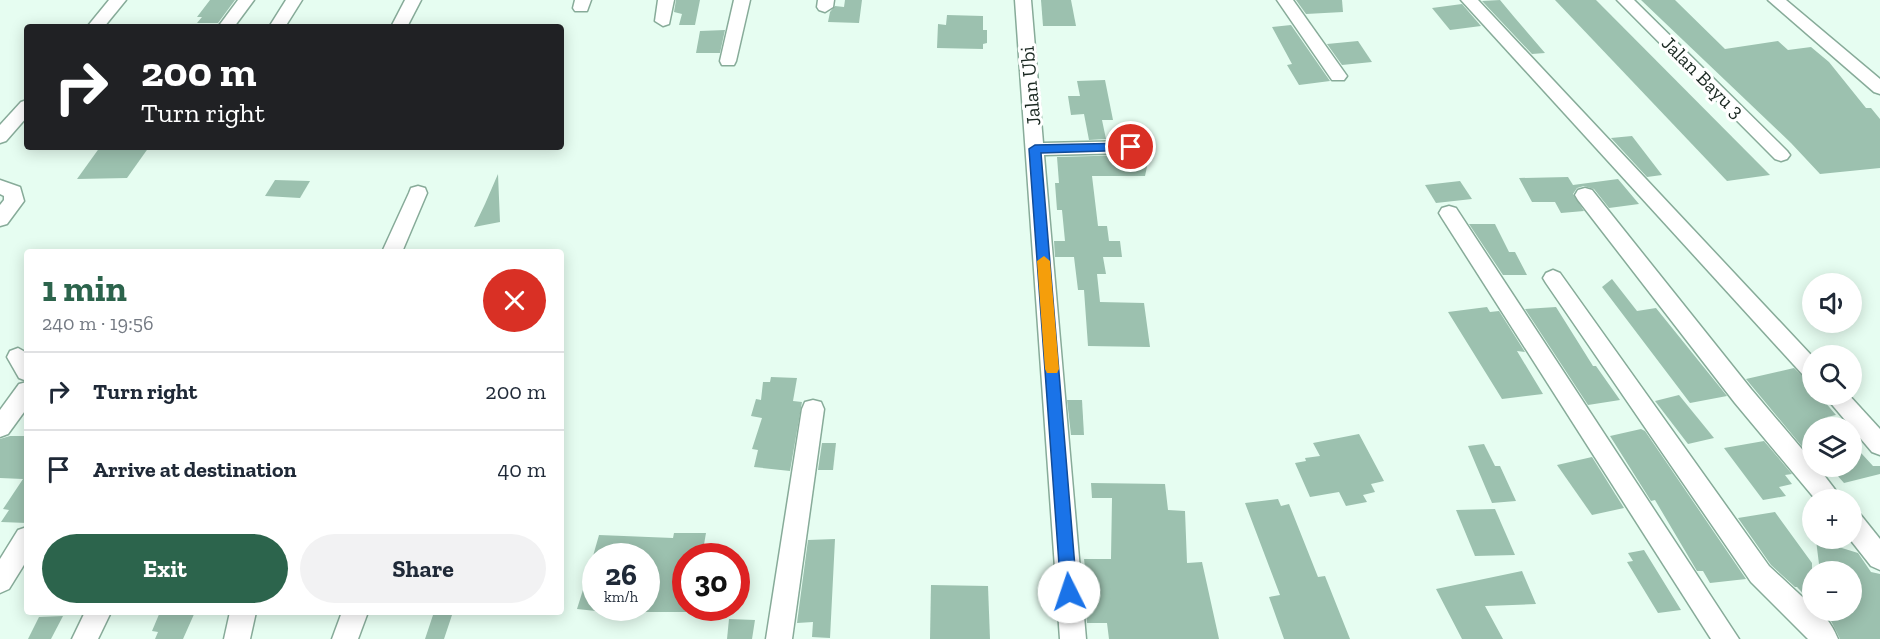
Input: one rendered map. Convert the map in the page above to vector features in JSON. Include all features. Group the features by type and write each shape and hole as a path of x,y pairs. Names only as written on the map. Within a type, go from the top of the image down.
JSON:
{"street":[{"path":"98,24 118,0"},
{"path":"228,24 246,0"},
{"path":"279,24 294,0"},
{"path":"401,24 413,0"},
{"path":"663,21 666,0"},
{"path":"728,62 742,0"},
{"name":"Jalan Ubi","path":"1023,0 1073,639"},
{"path":"1285,0 1338,76"},
{"path":"1469,0 1802,359"},
{"name":"Jalan Bayu 3","path":"1625,0 1781,155"},
{"path":"1776,0 1880,88"},
{"path":"0,137 23,114"},
{"path":"1035,149 1131,147"},
{"path":"0,187 13,192 14,201 0,219"},
{"path":"393,249 418,193"},
{"path":"1585,195 1743,396 1822,489"},
{"path":"1449,213 1726,639"},
{"path":"1553,278 1760,574 1810,621 1825,639"},
{"path":"0,428 24,395"},
{"path":"1844,405 1880,445"},
{"path":"780,639 813,409"},
{"path":"1862,536 1880,558"},
{"path":"0,581 24,543"},
{"path":"85,639 97,615"},
{"path":"237,639 242,615"},
{"path":"345,639 354,615"}],"building":[{"path":"210,0 235,0 218,23 197,23 202,17 197,17"},
{"path":"676,0 700,0 695,25 679,25 682,14 674,12"},
{"path":"845,0 862,0 859,23 828,22 830,12 835,6 844,7"},
{"path":"1041,0 1071,0 1076,26 1043,26"},
{"path":"1296,0 1342,0 1343,12 1306,14"},
{"path":"1500,0 1545,53 1532,54 1482,1"},
{"path":"1555,0 1596,0 1770,175 1727,181"},
{"path":"1641,0 1675,0 1725,49 1778,41 1788,50 1811,47 1829,62 1866,108 1871,108 1880,119 1880,168 1820,174 1791,143"},
{"path":"1462,4 1481,26 1450,30 1432,8"},
{"path":"947,15 983,16 983,30 987,30 987,43 983,44 983,49 937,48 938,24 946,25"},
{"path":"1291,25 1330,81 1299,85 1287,65 1292,64 1272,27"},
{"path":"725,30 720,53 696,53 700,31"},
{"path":"1358,41 1372,62 1342,65 1327,44"},
{"path":"1105,80 1113,120 1102,120 1106,139 1089,140 1084,114 1071,115 1068,96 1080,96 1077,81"},
{"path":"1632,136 1662,175 1647,177 1611,138"},
{"path":"98,150 147,150 127,178 77,179"},
{"path":"1139,151 1148,162 1145,176 1092,176 1098,226 1107,226 1109,241 1120,241 1122,257 1103,257 1106,274 1097,274 1100,302 1144,303 1150,347 1088,346 1084,290 1078,290 1074,257 1055,257 1054,241 1065,241 1062,210 1057,210 1055,183 1059,183 1057,157 1131,155"},
{"path":"498,174 500,222 474,227 485,204"},
{"path":"1568,177 1573,185 1618,179 1639,204 1609,208 1594,189 1584,186 1577,188 1573,194 1584,211 1561,213 1555,202 1532,202 1519,178"},
{"path":"275,180 310,181 300,198 265,196"},
{"path":"1460,181 1472,199 1436,203 1425,185"},
{"path":"1469,224 1495,224 1509,252 1515,252 1527,275 1503,275"},
{"path":"1612,279 1637,311 1656,308 1727,396 1690,403 1602,287"},
{"path":"1487,307 1490,312 1499,311 1525,352 1517,351 1543,394 1502,399 1448,312"},
{"path":"1556,307 1593,366 1596,366 1620,400 1588,405 1525,309"},
{"path":"1794,368 1802,376 1802,405 1827,405 1836,415 1802,417 1802,446 1746,379"},
{"path":"771,377 797,378 793,401 802,402 790,471 754,467 758,450 752,449 762,418 751,416 756,399 761,400 763,382 770,382"},
{"path":"1679,395 1714,438 1688,444 1655,401"},
{"path":"1067,400 1082,400 1084,435 1071,435"},
{"path":"1641,429 1645,431 1746,579 1710,583 1703,571 1697,571 1655,500 1651,501 1610,436"},
{"path":"1359,434 1384,481 1371,484 1375,492 1363,495 1367,502 1346,506 1339,492 1310,497 1295,463 1306,461 1305,458 1320,456 1313,443"},
{"path":"24,436 24,523 1,522 9,510 3,509 23,479 0,478 0,439"},
{"path":"1764,441 1792,474 1785,475 1792,484 1779,487 1786,496 1763,500 1724,448"},
{"path":"822,443 836,443 833,470 818,470"},
{"path":"1484,444 1495,466 1500,466 1516,501 1492,503 1468,446"},
{"path":"1862,454 1873,466 1880,466 1880,474 1844,483 1839,477 1862,477"},
{"path":"1592,457 1624,508 1592,515 1557,465"},
{"path":"1091,483 1165,484 1168,510 1185,511 1187,563 1202,562 1219,639 1109,639 1107,623 1087,623 1085,603 1089,603 1084,559 1111,559 1112,498 1092,498"},
{"path":"1278,499 1281,506 1289,504 1318,577 1325,576 1350,639 1284,639 1269,597 1280,595 1245,503"},
{"path":"1495,509 1515,555 1475,556 1456,510"},
{"path":"1775,512 1811,561 1802,561 1802,592 1771,565 1738,518"},
{"path":"674,533 706,533 704,543 672,543 672,612 660,612 660,543 597,543 599,535 673,538"},
{"path":"835,539 830,638 812,637 813,622 797,623 808,540"},
{"path":"1817,549 1845,549 1858,553 1871,572 1880,574 1880,639 1840,639 1831,621 1862,621 1862,561 1819,561"},
{"path":"1644,550 1681,610 1658,613 1627,562 1633,561 1628,553"},
{"path":"1522,571 1536,604 1485,606 1503,639 1462,639 1436,589"},
{"path":"931,585 988,586 990,639 930,639"},
{"path":"582,593 582,610 577,609"},
{"path":"159,615 194,615 183,639 155,639 158,632 152,631"},
{"path":"433,615 452,615 444,639 425,639"},
{"path":"63,616 51,639 28,639 39,617"},
{"path":"755,620 752,639 727,639 729,621"}],"slow traffic":[{"path":"1044,261 1052,369"}],"route":[{"path":"1069,592 1035,149 1131,147"}]}
